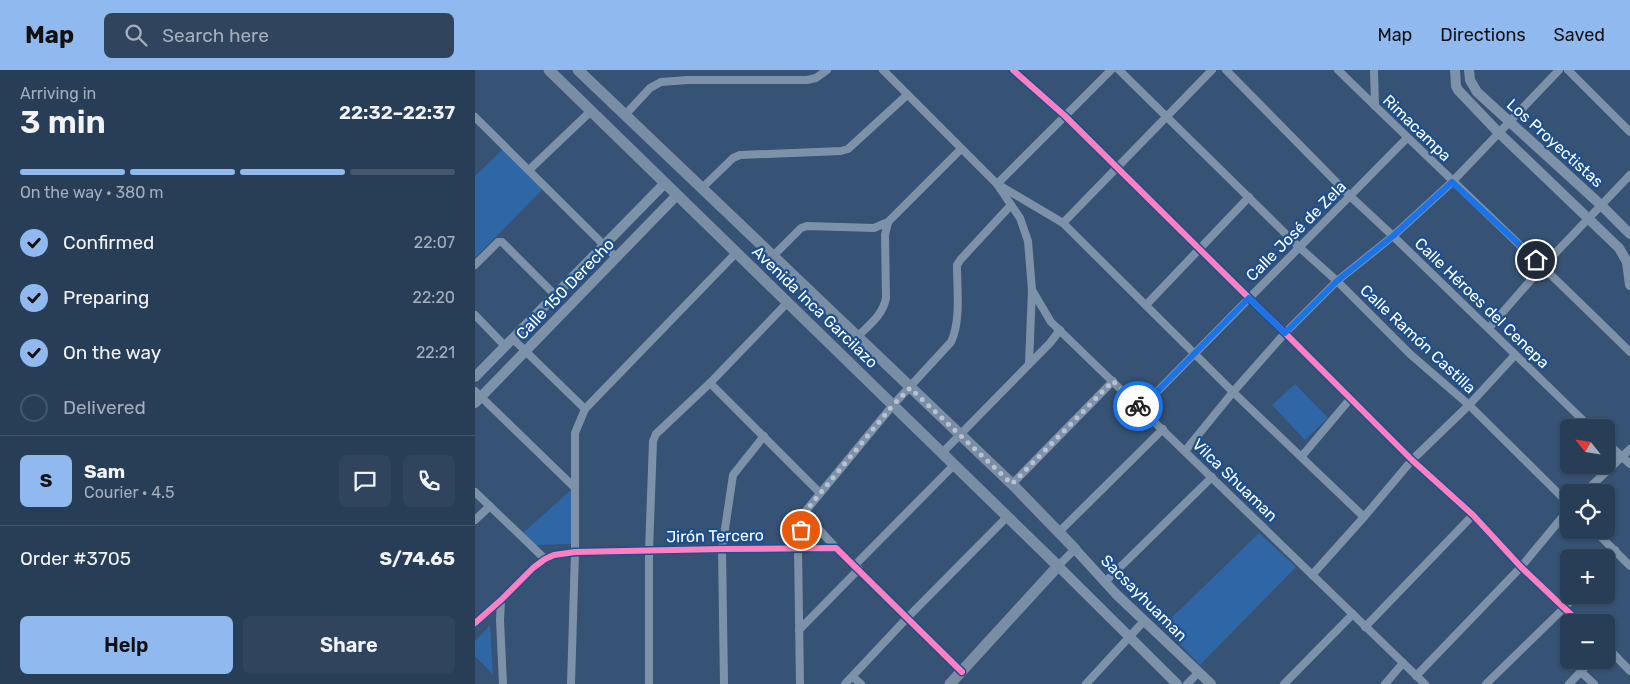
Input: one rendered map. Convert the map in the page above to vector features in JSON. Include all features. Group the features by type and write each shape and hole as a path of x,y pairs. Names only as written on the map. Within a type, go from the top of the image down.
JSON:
{"main road":[{"name":"Avenida Inca Garcilazo","path":"549,70 1058,566"},
{"name":"Avenida Inca Garcilazo","path":"578,70 1012,484 1060,531 1075,549"},
{"path":"953,683 1058,566"}],"street":[{"path":"687,70 687,80"},
{"path":"625,115 649,88 661,82 687,80 807,80 815,78 827,70"},
{"path":"883,70 997,184 1020,218 1025,230 1029,252 1032,290 1029,363"},
{"path":"1013,70 1065,116 1285,333 1349,399 1412,460 1473,515 1521,567 1569,614"},
{"path":"997,184 1111,70"},
{"name":"Calle Ramón Castilla","path":"1119,70 1410,354 1469,405 1560,495"},
{"path":"1063,224 1212,70"},
{"name":"Calle Héroes del Cenepa","path":"1226,70 1350,196 1582,419"},
{"name":"Rimacampa","path":"1338,70 1630,352"},
{"path":"1374,70 1375,106"},
{"path":"1455,70 1456,86 1459,90 1499,132 1619,248 1627,262 1630,285"},
{"name":"Los Proyectistas","path":"1469,70 1470,80 1477,92 1630,234"},
{"path":"1185,451 1233,392 1285,333 1337,281 1393,236 1452,182 1559,70"},
{"path":"1568,70 1630,132"},
{"path":"702,188 733,158 740,156 841,152 848,149 907,96"},
{"path":"529,170 591,111"},
{"path":"475,117 617,258"},
{"name":"Calle José de Zela","path":"1141,408 1407,138"},
{"path":"773,256 801,228 807,226 874,228 888,222 961,149"},
{"path":"1489,328 1543,266 1630,175"},
{"name":"Calle 150 Derecho","path":"475,377 665,184"},
{"path":"997,184 1063,224 1233,392 1364,517"},
{"name":"Calle 150 Derecho","path":"477,397 525,351 677,195"},
{"path":"1146,305 1249,197"},
{"path":"800,684 798,548 804,513 893,405 951,342 955,335 957,324 957,265 961,258 1011,205"},
{"path":"857,337 881,313 884,306 886,298 885,235 888,222"},
{"path":"475,265 498,242 502,242 555,295"},
{"path":"571,684 575,552 575,433 585,409 736,252"},
{"name":"Vilca Shuaman","path":"1032,290 1051,322 1425,684"},
{"path":"649,684 649,551 653,441 656,434 710,383 787,303"},
{"path":"475,315 509,342 525,351 585,409"},
{"path":"941,453 1060,330"},
{"path":"1312,575 1412,460 1469,405 1515,355"},
{"path":"1012,484 1113,381"},
{"path":"710,383 820,493"},
{"path":"477,397 575,488"},
{"path":"1302,456 1349,399"},
{"path":"1060,531 1163,429"},
{"path":"724,684 722,548 733,475 764,436"},
{"path":"1593,484 1630,449"},
{"path":"1615,450 1630,464"},
{"path":"799,630 954,465"},
{"path":"1105,582 1212,477"},
{"path":"475,492 545,559"},
{"path":"475,520 490,506"},
{"path":"804,513 836,548 962,672"},
{"path":"1365,627 1473,515"},
{"path":"845,684 1007,517"},
{"path":"1416,676 1521,567 1560,520"},
{"path":"1604,539 1614,549"},
{"name":"Jirón Tercero","path":"475,623 533,568 554,555 575,552 722,548 836,548"},
{"path":"1075,549 1058,566 1177,684"},
{"name":"Sacsayhuaman","path":"1075,549 1144,621 1211,684"},
{"path":"1615,550 1630,566"},
{"path":"501,600 503,684"},
{"path":"1486,684 1568,604"},
{"path":"1285,684 1353,614"},
{"path":"1086,684 1144,621"},
{"path":"1615,655 1630,671"},
{"path":"1385,684 1403,663"},
{"path":"1569,684 1584,669"},
{"path":"1187,684 1199,672"},
{"path":"1581,672 1594,684"},
{"path":"853,677 861,684"}],"shaded area":[{"path":"503,149 543,189 475,258 475,176"},
{"path":"1295,384 1328,418 1305,440 1272,405"},
{"path":"572,489 571,544 535,545 523,533"},
{"path":"1259,533 1296,567 1200,665 1163,626"},
{"path":"490,625 493,675 475,656 475,641"}],"cycle path":[{"path":"1013,70 1065,116 1412,460 1473,515 1521,567 1571,614"},
{"path":"475,623 533,568 554,555 575,552 836,548 962,672"}],"way so far":[{"path":"801,530 804,513 893,405 910,388 1012,484 1113,381 1138,406"}],"route":[{"path":"1138,406 1141,408 1249,298 1285,333 1337,281 1393,236 1452,182 1536,260"}]}
